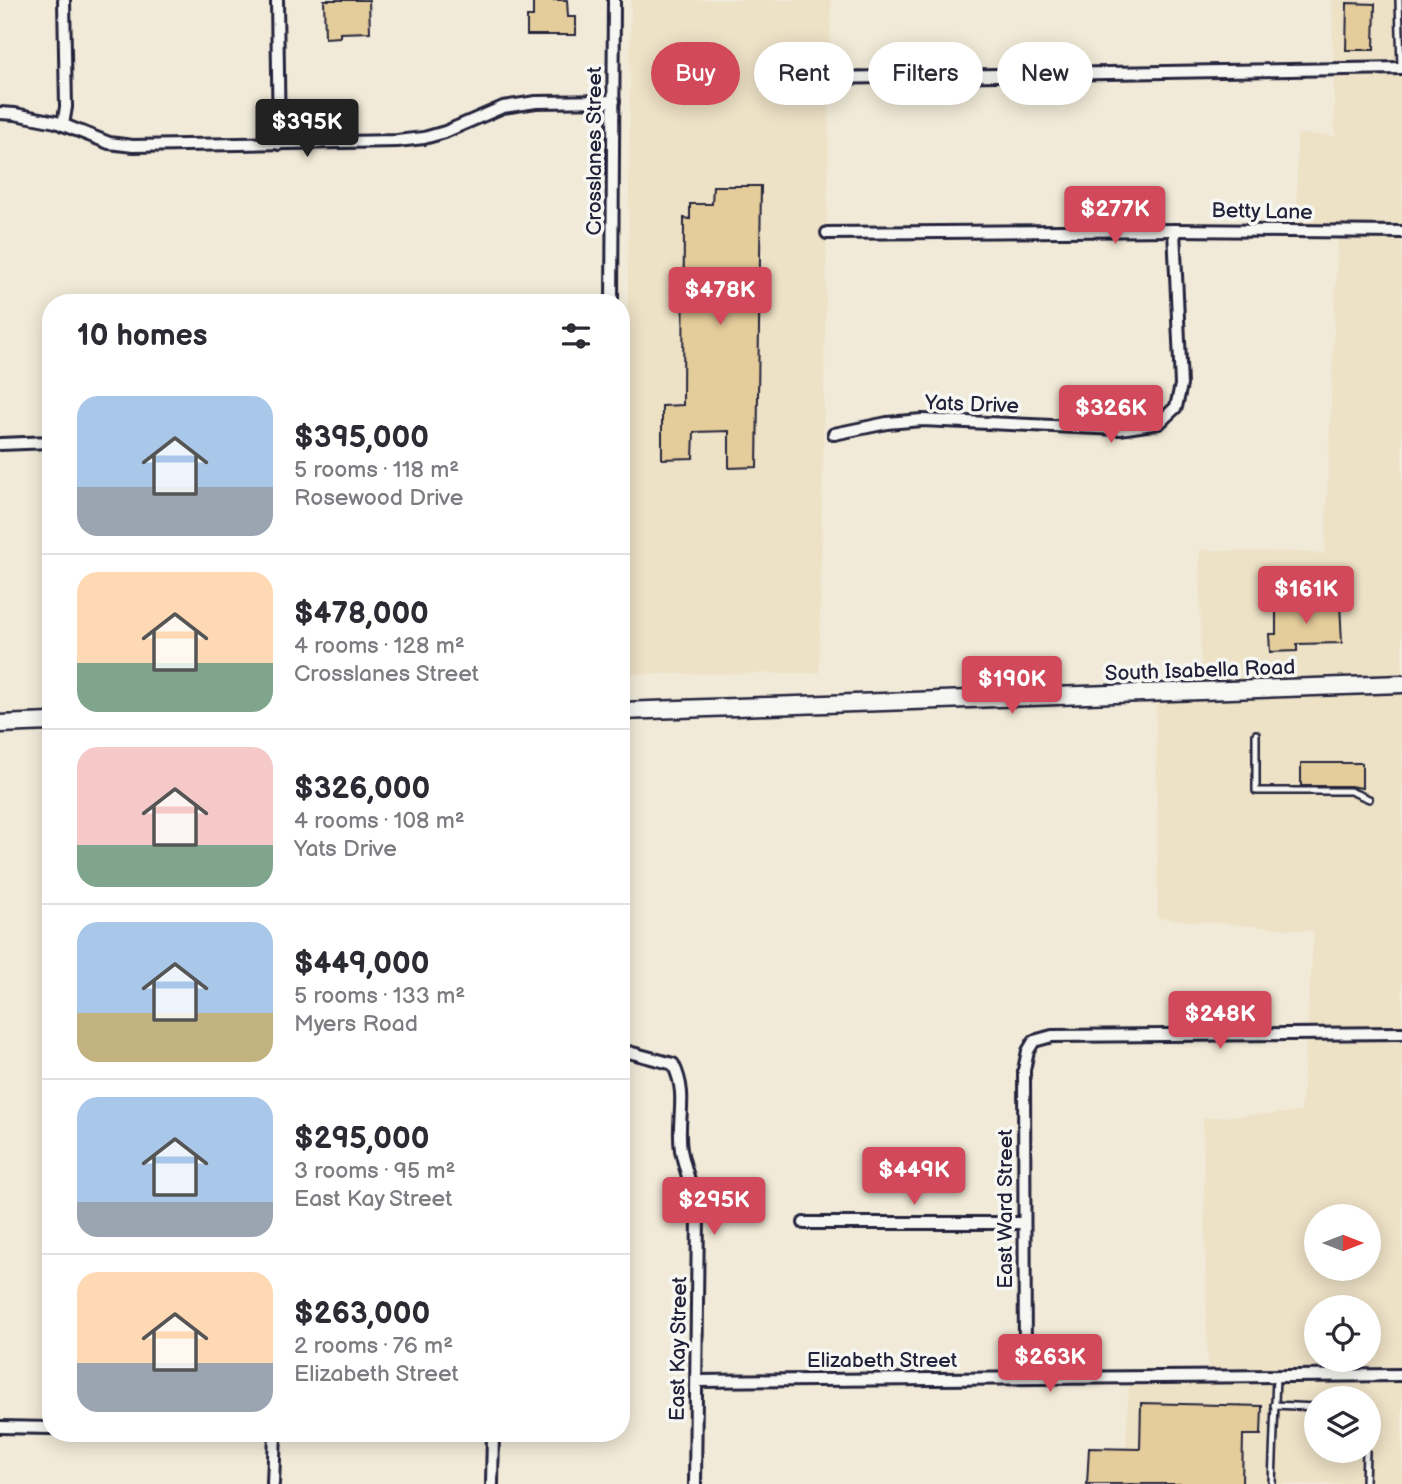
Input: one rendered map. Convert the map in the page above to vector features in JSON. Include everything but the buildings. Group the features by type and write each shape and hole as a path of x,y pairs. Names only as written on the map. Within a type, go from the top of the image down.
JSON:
{"main road":[{"name":"South Isabella Road","path":"630,711 1402,684"},
{"path":"0,724 42,722"}],"street":[{"path":"63,125 66,107 64,0"},
{"path":"277,0 279,144"},
{"name":"Crosslanes Street","path":"612,294 614,0"},
{"path":"854,78 1402,68"},
{"path":"0,113 35,117 109,143 133,146 279,144 424,138 503,107 536,102 614,101"},
{"name":"Betty Lane","path":"827,233 1174,230 1402,232"},
{"name":"Yats Drive","path":"834,433 922,420 1120,429 1159,423 1176,407 1181,385 1174,230"},
{"path":"0,444 42,442"},
{"name":"East Ward Street","path":"1025,1378 1024,1070 1028,1051 1034,1041 1052,1037 1402,1033"},
{"name":"East Kay Street","path":"630,1052 673,1064 682,1080 681,1150 694,1190 698,1213 695,1484"},
{"path":"804,1223 1023,1223"},
{"name":"Elizabeth Street","path":"697,1381 1402,1375"},
{"path":"0,1427 42,1428"},
{"path":"274,1484 275,1442"},
{"path":"492,1484 494,1442"}],"lane":[{"path":"1399,0 1402,68"},
{"path":"1256,734 1256,791 1350,791 1368,799"},
{"path":"1272,1484 1276,1376"},
{"path":"1274,1405 1304,1406"},
{"path":"1365,1484 1366,1463"}],"shaded area":[{"path":"631,0 831,0 830,42 754,42 754,105 829,105 819,673 630,674"},
{"path":"1332,0 1402,0 1402,1484 1125,1484 1129,1377 1208,1376 1203,1118 1301,1112 1314,931 1158,918 1156,692 1201,690 1200,550 1325,553 1338,232 1297,231 1297,134 1335,136"}]}
